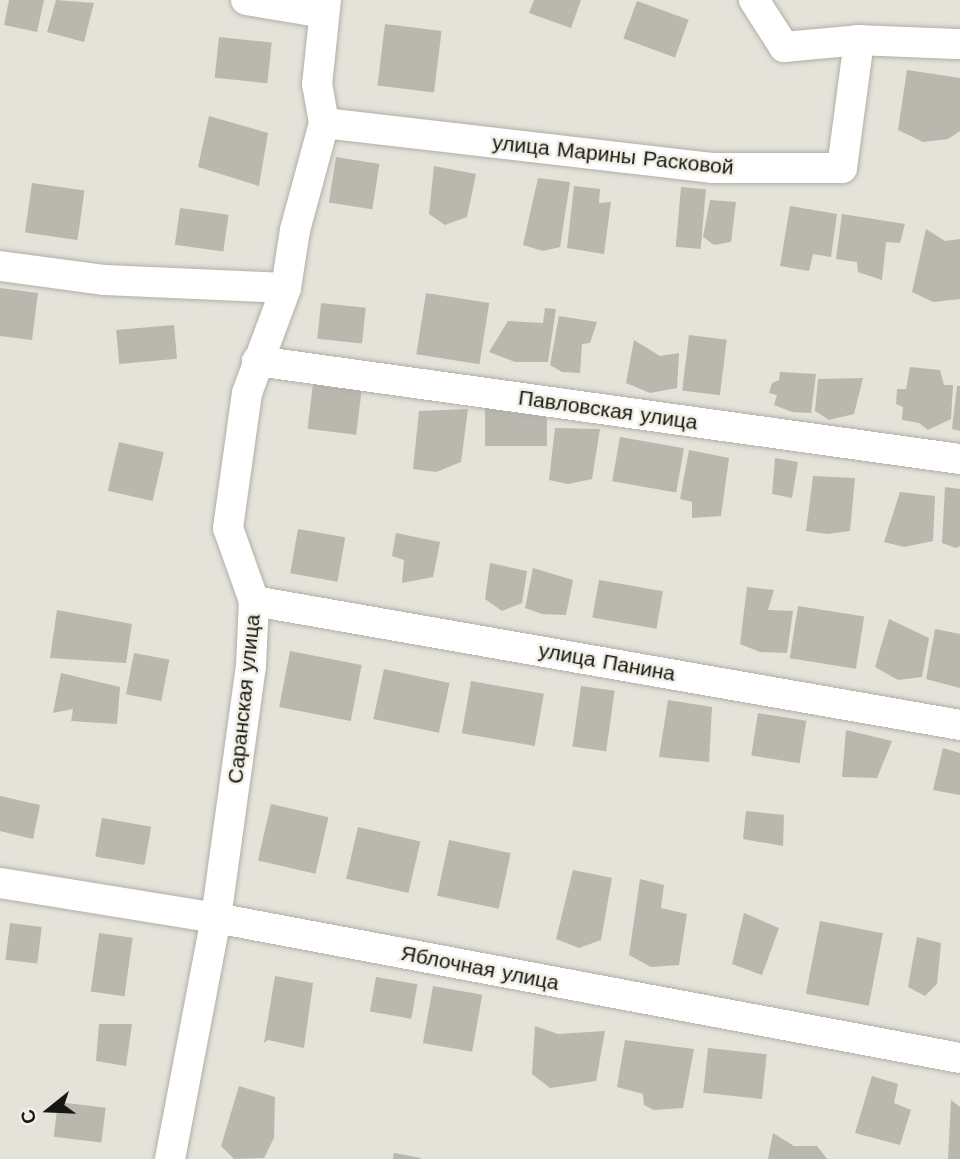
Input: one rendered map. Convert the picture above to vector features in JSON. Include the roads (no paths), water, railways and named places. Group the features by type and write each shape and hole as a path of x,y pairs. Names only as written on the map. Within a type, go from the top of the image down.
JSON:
{"street":[{"path":"246,0 325,6"},
{"path":"754,0 784,47 859,40 960,44"},
{"name":"Саранская улица","path":"170,1159 216,918 251,666 254,601 228,528 247,393 286,288 295,230 324,123 317,86 325,6"},
{"name":"улица Марины Расковой","path":"324,123 711,168 842,168 859,40"},
{"path":"0,266 105,280 286,288"},
{"name":"Павловская улица","path":"257,361 960,458"},
{"name":"улица Панина","path":"254,601 960,725"},
{"name":"Яблочная улица","path":"0,883 216,918 960,1058"}]}
